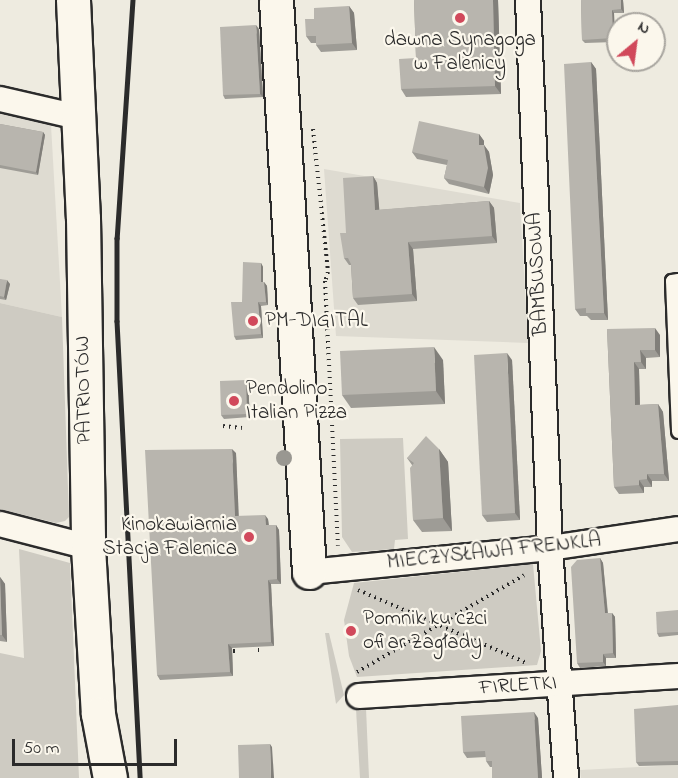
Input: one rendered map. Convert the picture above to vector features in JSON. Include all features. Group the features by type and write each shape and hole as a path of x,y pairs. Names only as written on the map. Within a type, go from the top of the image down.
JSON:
{"main road":[{"name":"PATRIOTÓW","path":"73,0 88,546 98,714 110,778"},
{"path":"276,0 309,572"}],"street":[{"name":"BAMBUSOWA","path":"528,0 550,554 566,778"},
{"path":"0,99 78,117"},
{"path":"0,524 88,546"},
{"name":"MIECZYSŁAWA FRENKLA","path":"309,572 550,554 678,529"},
{"name":"FIRLETKI","path":"353,687 678,676"}],"lane":[{"path":"678,280 672,281 678,432"}],"path":[{"path":"312,120 328,272 325,281 338,536"},
{"path":"223,426 242,428"},
{"path":"353,687 440,624 550,554"},
{"path":"354,588 440,624 558,680"}],"shaded area":[{"path":"0,114 51,125 62,317 0,303"},
{"path":"324,169 520,203 528,343 336,336"},
{"path":"0,303 62,317 69,517 65,521 56,523 0,509"},
{"path":"403,438 408,539 395,540 394,549 352,552 342,537 340,439"},
{"path":"19,549 70,563 79,778 0,778 0,653 24,658"},
{"path":"533,564 541,651 537,665 357,677 349,656 344,620 354,583"},
{"path":"325,633 329,633 344,695 336,704"},
{"path":"366,708 369,778 360,778 356,709"},
{"path":"678,765 678,778 581,778 580,770"}],"building":[{"path":"414,0 493,0 495,86 401,89 399,59 416,58"},
{"path":"581,0 621,0 621,9 606,12 606,38 582,40"},
{"path":"349,6 352,43 316,45 316,36 306,36 305,19 314,19 314,8"},
{"path":"256,25 260,94 223,95 220,27"},
{"path":"591,62 604,313 586,313 586,308 575,309 564,64"},
{"path":"419,121 479,134 479,145 484,145 488,168 484,187 444,178 448,160 412,152"},
{"path":"0,124 43,132 36,172 0,165"},
{"path":"373,176 375,210 489,201 492,236 408,242 412,294 353,298 351,264 348,258 344,258 340,233 346,233 343,178"},
{"path":"243,262 261,263 261,282 264,282 266,302 258,302 261,334 234,336 231,302 242,302"},
{"path":"0,279 7,280 4,297 0,296"},
{"path":"655,328 655,350 640,350 641,362 634,362 635,405 658,404 664,474 647,474 647,479 639,480 639,485 614,487 607,329"},
{"path":"434,347 436,391 342,395 340,351"},
{"path":"507,353 515,513 482,515 474,355"},
{"path":"246,380 247,414 221,415 220,381"},
{"path":"426,436 439,449 443,518 413,520 410,468 414,463 407,458"},
{"path":"232,449 235,516 265,515 266,525 276,525 277,579 268,580 271,642 228,644 230,672 157,675 145,450"},
{"path":"600,558 605,613 612,613 613,653 603,654 603,662 577,663 571,567 577,560"},
{"path":"0,577 2,635 0,635"},
{"path":"678,610 678,632 657,633 656,612"},
{"path":"678,705 678,761 636,762 634,709"},
{"path":"534,712 538,778 492,778 492,761 486,761 485,751 463,752 461,716"},
{"path":"270,744 271,778 239,778 238,745"}],"railway":[{"path":"133,0 117,238 117,321 140,778"}],"place":[{"name":"dawna Synagoga w Falenicy","path":"460,18"},
{"name":"PM-DIGITAL","path":"253,321"},
{"name":"Pendolino Italian Pizza","path":"234,401"},
{"name":"Kinokawiarnia Stacja Falenica","path":"249,537"},
{"name":"Pomnik ku czci ofiar Zagłady","path":"351,631"}]}
